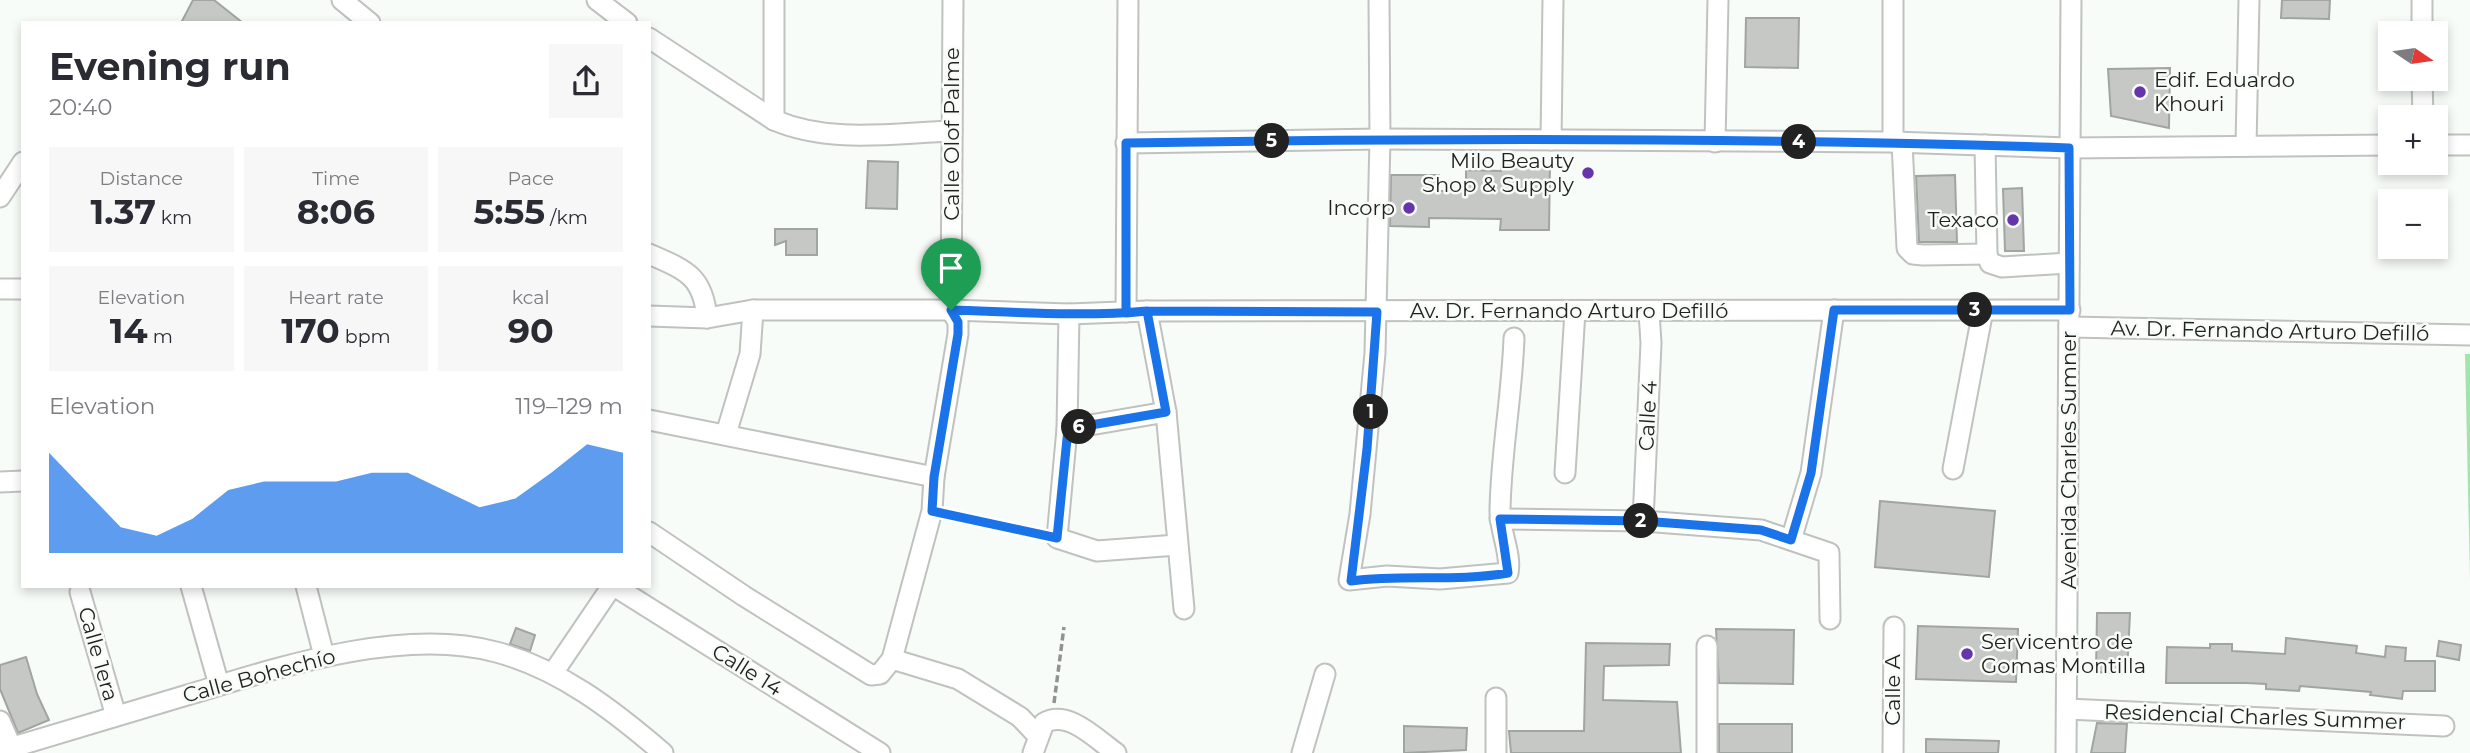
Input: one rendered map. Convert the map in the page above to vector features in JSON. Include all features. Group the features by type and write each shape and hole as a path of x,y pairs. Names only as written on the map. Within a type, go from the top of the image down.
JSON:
{"street":[{"path":"342,0 368,21"},
{"path":"774,0 774,120"},
{"name":"Calle Olof Palme","path":"892,659 932,511 934,477 958,334 958,322 951,310 953,0"},
{"path":"1126,313 1128,0"},
{"path":"1379,0 1377,312 1367,449 1349,580 1387,576 1440,579 1508,573 1500,519 1513,383 1514,338"},
{"path":"1551,140 1553,0"},
{"path":"1715,142 1718,0"},
{"path":"1893,0 1898,142 1907,248 1913,254 1923,255 1987,254"},
{"name":"Avenida Charles Sumner","path":"2066,753 2071,0"},
{"path":"2246,146 2249,0"},
{"path":"2422,0 2422,21"},
{"path":"604,3 625,21"},
{"path":"651,39 774,120 796,130 833,135 952,131"},
{"path":"1126,143 1380,139 1898,142 2069,148 2378,145"},
{"path":"1984,145 1987,254 1990,263 2002,267 2070,263"},
{"path":"2448,145 2470,145"},
{"path":"0,197 21,165"},
{"path":"651,255 677,266 696,279 705,294 708,318"},
{"path":"0,289 21,289"},
{"path":"726,434 750,354 753,310"},
{"name":"Av. Dr. Fernando Arturo Defilló","path":"651,316 708,318 753,310 951,310 1069,314 1147,311 1983,310 2070,318 2470,335"},
{"path":"1791,540 1811,473 1834,310"},
{"path":"1953,469 1983,310"},
{"path":"1147,311 1166,412 1184,609"},
{"path":"1565,473 1575,311"},
{"name":"Calle 4","path":"1643,521 1651,343 1648,312"},
{"path":"1069,314 1068,429 1057,538 1097,551 1177,545"},
{"path":"1068,429 1166,412"},
{"path":"651,420 934,477"},
{"path":"0,482 21,481"},
{"path":"1500,519 1643,521 1761,530 1829,553 1830,619"},
{"path":"651,533 744,596 871,675 880,674 892,659 958,679 1020,717 1035,744"},
{"path":"192,588 219,685"},
{"path":"307,588 324,656"},
{"path":"553,673 612,588"},
{"name":"Calle 14","path":"616,588 880,753"},
{"name":"Calle 1era","path":"80,592 116,716"},
{"name":"Calle A","path":"1893,753 1894,627"},
{"name":"Calle Bohechío","path":"9,750 219,685 324,656 433,643 495,652 553,673 619,716 663,753"},
{"path":"1707,646 1707,753"},
{"path":"1302,753 1325,674"},
{"path":"1496,698 1496,753"},
{"name":"Residencial Charles Summer","path":"2067,709 2444,726"},
{"path":"1035,744 1044,723 1052,719 1067,720 1116,753"},
{"path":"0,721 9,750"}],"path":[{"path":"932,511 1057,538"},
{"path":"1052,719 1064,627"}],"green space":[{"path":"2465,354 2470,354 2470,579"}],"building":[{"path":"193,0 214,0 240,21 182,21"},
{"path":"2282,0 2330,0 2329,19 2281,18"},
{"path":"1746,18 1799,18 1798,68 1745,67"},
{"name":"Edif. Eduardo Khouri","path":"2170,68 2169,128 2111,116 2108,69"},
{"path":"868,161 898,162 897,209 866,208"},
{"path":"1501,165 1550,166 1549,230 1500,230 1501,219 1429,218 1429,227 1390,226 1391,175 1439,175 1439,191 1466,191 1466,170 1501,171"},
{"path":"1955,175 1957,242 1919,242 1916,176"},
{"name":"Texaco","path":"2022,188 2024,251 2005,251 2003,189"},
{"path":"775,229 817,229 817,255 786,255 786,241 775,245"},
{"path":"1880,501 1995,511 1989,577 1875,567"},
{"path":"2097,613 2130,613 2127,674 2096,672"},
{"name":"Servicentro de Gomas Montilla","path":"1918,626 2018,629 2016,682 1916,679"},
{"path":"516,628 535,635 530,651 510,644"},
{"path":"1716,629 1794,630 1793,684 1719,683"},
{"path":"2286,638 2357,646 2356,653 2385,657 2386,646 2406,648 2405,661 2435,661 2435,691 2403,691 2402,699 2370,695 2371,692 2300,686 2299,691 2266,689 2266,684 2166,683 2167,647 2210,648 2210,644 2232,644 2232,651 2285,654"},
{"path":"2439,641 2461,645 2459,660 2437,656"},
{"path":"1586,643 1670,644 1669,665 1604,666 1603,700 1677,702 1681,753 1511,753 1509,731 1584,731"},
{"path":"26,657 37,694 49,720 18,733 0,689 0,665"},
{"path":"2097,723 2127,724 2125,753 2091,753"},
{"path":"1719,724 1792,724 1792,753 1719,753"},
{"path":"1404,726 1467,728 1466,750 1404,753"},
{"path":"1926,739 1999,741 1998,753 1926,753"}],"place":[{"name":"Edif. Eduardo Khouri","path":"2140,92"},
{"name":"Milo Beauty Shop & Supply","path":"1588,173"},
{"name":"Incorp","path":"1409,208"},
{"name":"Texaco","path":"2013,220"},
{"name":"Servicentro de Gomas Montilla","path":"1967,654"}],"route":[{"path":"951,310 958,322 958,334 934,477 932,511 1057,538 1068,429 1166,412 1147,311 1126,313 1126,143 1380,139 1893,142 2069,148 2070,310 1834,310 1811,473 1791,540 1761,530 1643,521 1500,519 1508,573 1440,579 1387,576 1351,581 1349,578 1367,449 1377,312 1147,311 1126,313 1069,314 951,310"}]}
